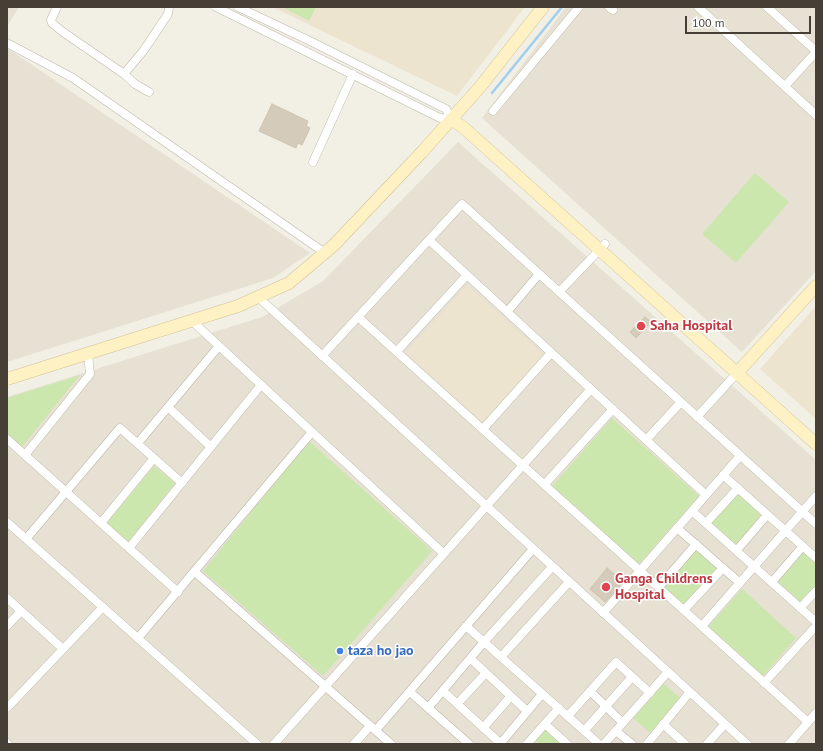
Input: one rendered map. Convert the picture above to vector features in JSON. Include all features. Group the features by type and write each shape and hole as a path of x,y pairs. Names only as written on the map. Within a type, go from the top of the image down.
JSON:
{"street":[{"path":"57,7 51,20 62,32 124,74 134,84 149,92"},
{"path":"124,74 144,50 168,14 168,7"},
{"path":"216,7 440,118 470,123 602,246 740,370 816,434"},
{"path":"238,7 446,109 451,119"},
{"path":"7,379 238,306 289,283 334,245 451,119 480,87 543,7"},
{"path":"493,111 579,7"},
{"path":"698,7 816,115"},
{"path":"767,7 816,52 785,86"},
{"path":"7,43 72,78 325,253"},
{"path":"313,162 353,74"},
{"path":"322,356 462,204 816,524"},
{"path":"429,240 706,495"},
{"path":"559,292 602,246"},
{"path":"507,312 539,274"},
{"path":"397,351 467,275"},
{"path":"697,417 816,286"},
{"path":"258,297 747,744"},
{"path":"358,317 808,722"},
{"path":"192,321 443,553"},
{"path":"138,443 219,346"},
{"path":"25,455 90,374 88,353"},
{"path":"483,428 551,353"},
{"path":"740,370 816,444"},
{"path":"129,548 261,385"},
{"path":"274,744 485,505 590,389"},
{"path":"646,440 681,402"},
{"path":"168,407 211,447"},
{"path":"545,484 612,409"},
{"path":"26,539 120,428 182,482"},
{"path":"138,638 312,432"},
{"path":"7,439 178,592"},
{"path":"603,613 740,456"},
{"path":"101,523 154,458"},
{"path":"723,475 816,558"},
{"path":"706,523 738,488"},
{"path":"702,626 816,496"},
{"path":"692,511 816,622"},
{"path":"737,550 767,515"},
{"path":"7,522 257,744"},
{"path":"677,528 740,583"},
{"path":"659,587 696,544"},
{"path":"772,582 803,546"},
{"path":"354,744 373,728 410,692 466,626 534,550"},
{"path":"428,708 484,642 552,567"},
{"path":"684,610 723,568"},
{"path":"195,572 391,744"},
{"path":"501,657 569,582"},
{"path":"800,608 816,591"},
{"path":"7,598 63,649"},
{"path":"7,708 103,607"},
{"path":"7,626 21,611"},
{"path":"466,626 599,744"},
{"path":"764,683 816,626"},
{"path":"471,658 527,711"},
{"path":"568,716 616,662 650,693"},
{"path":"604,744 668,672"},
{"path":"457,704 486,673"},
{"path":"584,731 632,677"},
{"path":"443,691 500,744 542,694"},
{"path":"590,691 623,723"},
{"path":"410,692 469,744"},
{"path":"646,744 690,692"},
{"path":"484,728 510,696"},
{"path":"531,743 559,708"},
{"path":"789,744 816,713"},
{"path":"545,724 567,744"},
{"path":"663,724 685,744"},
{"path":"707,744 725,724"},
{"path":"616,731 632,744"}],"shaded area":[{"path":"7,7 19,7 7,27"},
{"path":"272,7 525,7 457,96"},
{"path":"566,7 816,7 816,271 742,352 482,118"},
{"path":"7,48 310,253 273,278 7,362"},
{"path":"458,142 816,460 816,744 7,744 7,397 262,317 323,281"},
{"path":"467,285 544,355 482,422 406,353"},
{"path":"816,306 816,419 760,369"}],"green space":[{"path":"282,7 316,7 309,21"},
{"path":"755,173 789,202 736,263 702,234"},
{"path":"80,375 21,448 7,435 7,398"},
{"path":"612,418 699,496 639,564 552,486"},
{"path":"309,441 432,551 323,676 203,571"},
{"path":"154,466 175,483 128,542 106,524"},
{"path":"738,493 763,516 735,546 710,523"},
{"path":"695,549 717,568 685,605 663,586"},
{"path":"804,550 816,561 816,586 800,604 776,582"},
{"path":"742,589 796,638 763,676 708,627"},
{"path":"662,682 681,699 650,733 631,716"},
{"path":"544,728 563,744 540,744 534,739"}],"building":[{"path":"272,104 308,121 306,126 310,128 302,145 298,143 296,148 259,131"},
{"path":"645,317 651,322 636,338 630,332"},
{"path":"607,568 623,582 605,602 590,589"}],"waterway":[{"path":"492,93 562,7"}],"place":[{"name":"Saha Hospital","path":"641,326"},
{"name":"Ganga Childrens Hospital","path":"606,587"},
{"name":"taza ho jao","path":"340,651"}]}
